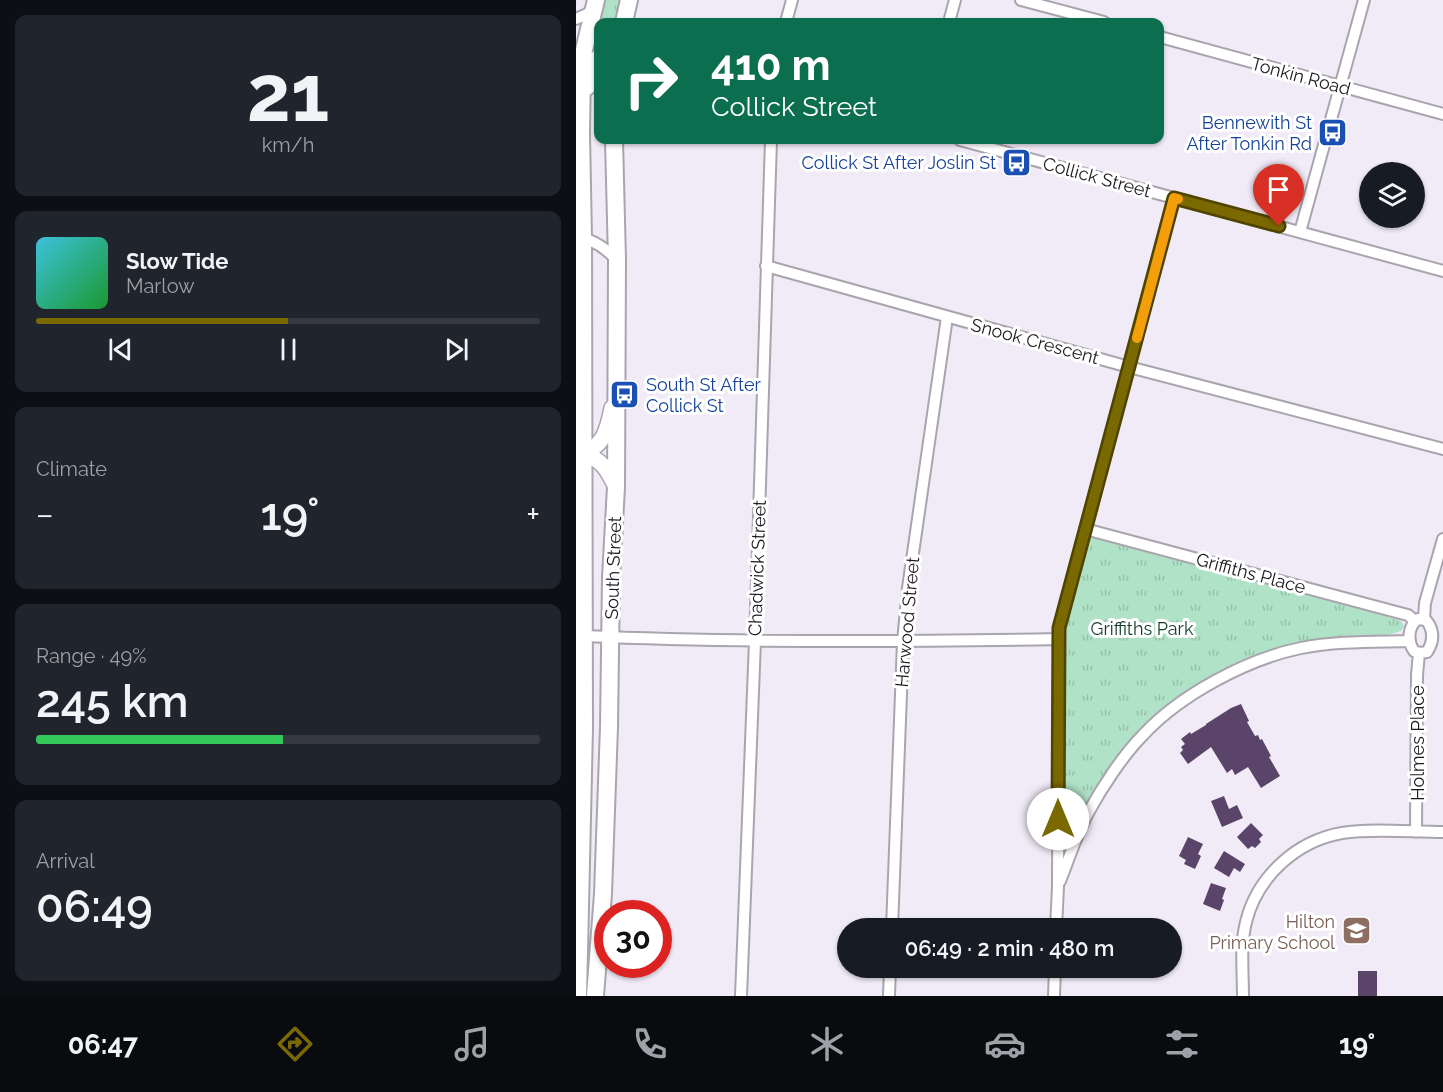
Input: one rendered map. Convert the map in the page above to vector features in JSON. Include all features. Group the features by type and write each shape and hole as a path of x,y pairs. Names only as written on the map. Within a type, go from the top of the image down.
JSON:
{"main road":[{"path":"625,18 629,0"},
{"name":"South Street","path":"578,996 584,728 579,452 582,105 580,45 591,16"},
{"path":"582,105 594,65"},
{"name":"South Street","path":"595,996 603,894 616,487 617,260 614,144"},
{"path":"584,728 609,727"},
{"path":"582,834 606,804"}],"street":[{"path":"787,18 792,0"},
{"path":"950,18 955,0"},
{"path":"1021,0 1089,18"},
{"path":"1300,232 1364,0"},
{"name":"Tonkin Road","path":"1164,38 1443,114"},
{"name":"Chadwick Street","path":"741,996 771,144"},
{"name":"Collick Street","path":"975,144 1443,271"},
{"path":"1056,918 1060,619 1174,198"},
{"path":"580,238 598,244 617,260"},
{"name":"Snook Crescent","path":"766,266 1130,367 1443,450"},
{"name":"Harwood Street","path":"892,918 903,642 908,588 947,317"},
{"path":"579,452 598,444 605,434 615,396"},
{"path":"579,452 603,464 616,487"},
{"name":"Griffiths Place","path":"1085,529 1394,611 1419,620"},
{"path":"1419,620 1431,626 1438,640 1427,652 1419,653 1412,648 1411,627 1419,620 1443,539"},
{"path":"583,636 903,642 1058,639"},
{"path":"1058,887 1088,813 1117,768 1144,734 1201,688 1241,668 1301,648 1316,645 1410,640"},
{"name":"Holmes Place","path":"1416,832 1419,653"},
{"path":"1243,996 1243,943 1246,922 1257,894 1278,865 1297,850 1340,833 1356,831 1443,832"},
{"path":"889,996 890,978"},
{"path":"1054,996 1055,978"}],"green space":[{"path":"602,0 623,0 619,18 598,18"},
{"name":"Griffiths Park","path":"1088,534 1377,613 1401,621 1404,626 1401,631 1388,635 1285,647 1239,663 1197,685 1138,730 1082,813 1068,845 1061,843 1064,618"}],"building":[{"path":"1241,704 1249,721 1247,722 1255,736 1258,735 1260,740 1262,739 1280,776 1261,788 1248,767 1235,775 1232,769 1227,773 1211,747 1188,764 1180,753 1183,750 1181,747 1185,744 1181,739"},
{"path":"1224,796 1229,809 1237,805 1243,818 1222,827 1211,801"},
{"path":"1251,823 1263,835 1259,839 1261,842 1255,848 1252,846 1248,849 1237,837"},
{"path":"1188,837 1203,844 1195,869 1184,864 1186,860 1179,856"},
{"path":"1224,851 1245,864 1240,872 1234,868 1229,877 1214,868"},
{"path":"1211,883 1226,888 1220,911 1203,904"},
{"path":"1358,971 1377,971 1377,996 1358,996"}],"slow traffic":[{"path":"1137,338 1174,198 1178,199"}],"place":[{"name":"Bennewith St After Tonkin Rd","path":"1333,132"},
{"name":"Collick St After Joslin St","path":"1017,162"},
{"name":"South St After Collick St","path":"625,394"},
{"name":"Hilton Primary School","path":"1356,931"}],"route":[{"path":"1058,819 1059,628 1174,198 1279,226"}]}
